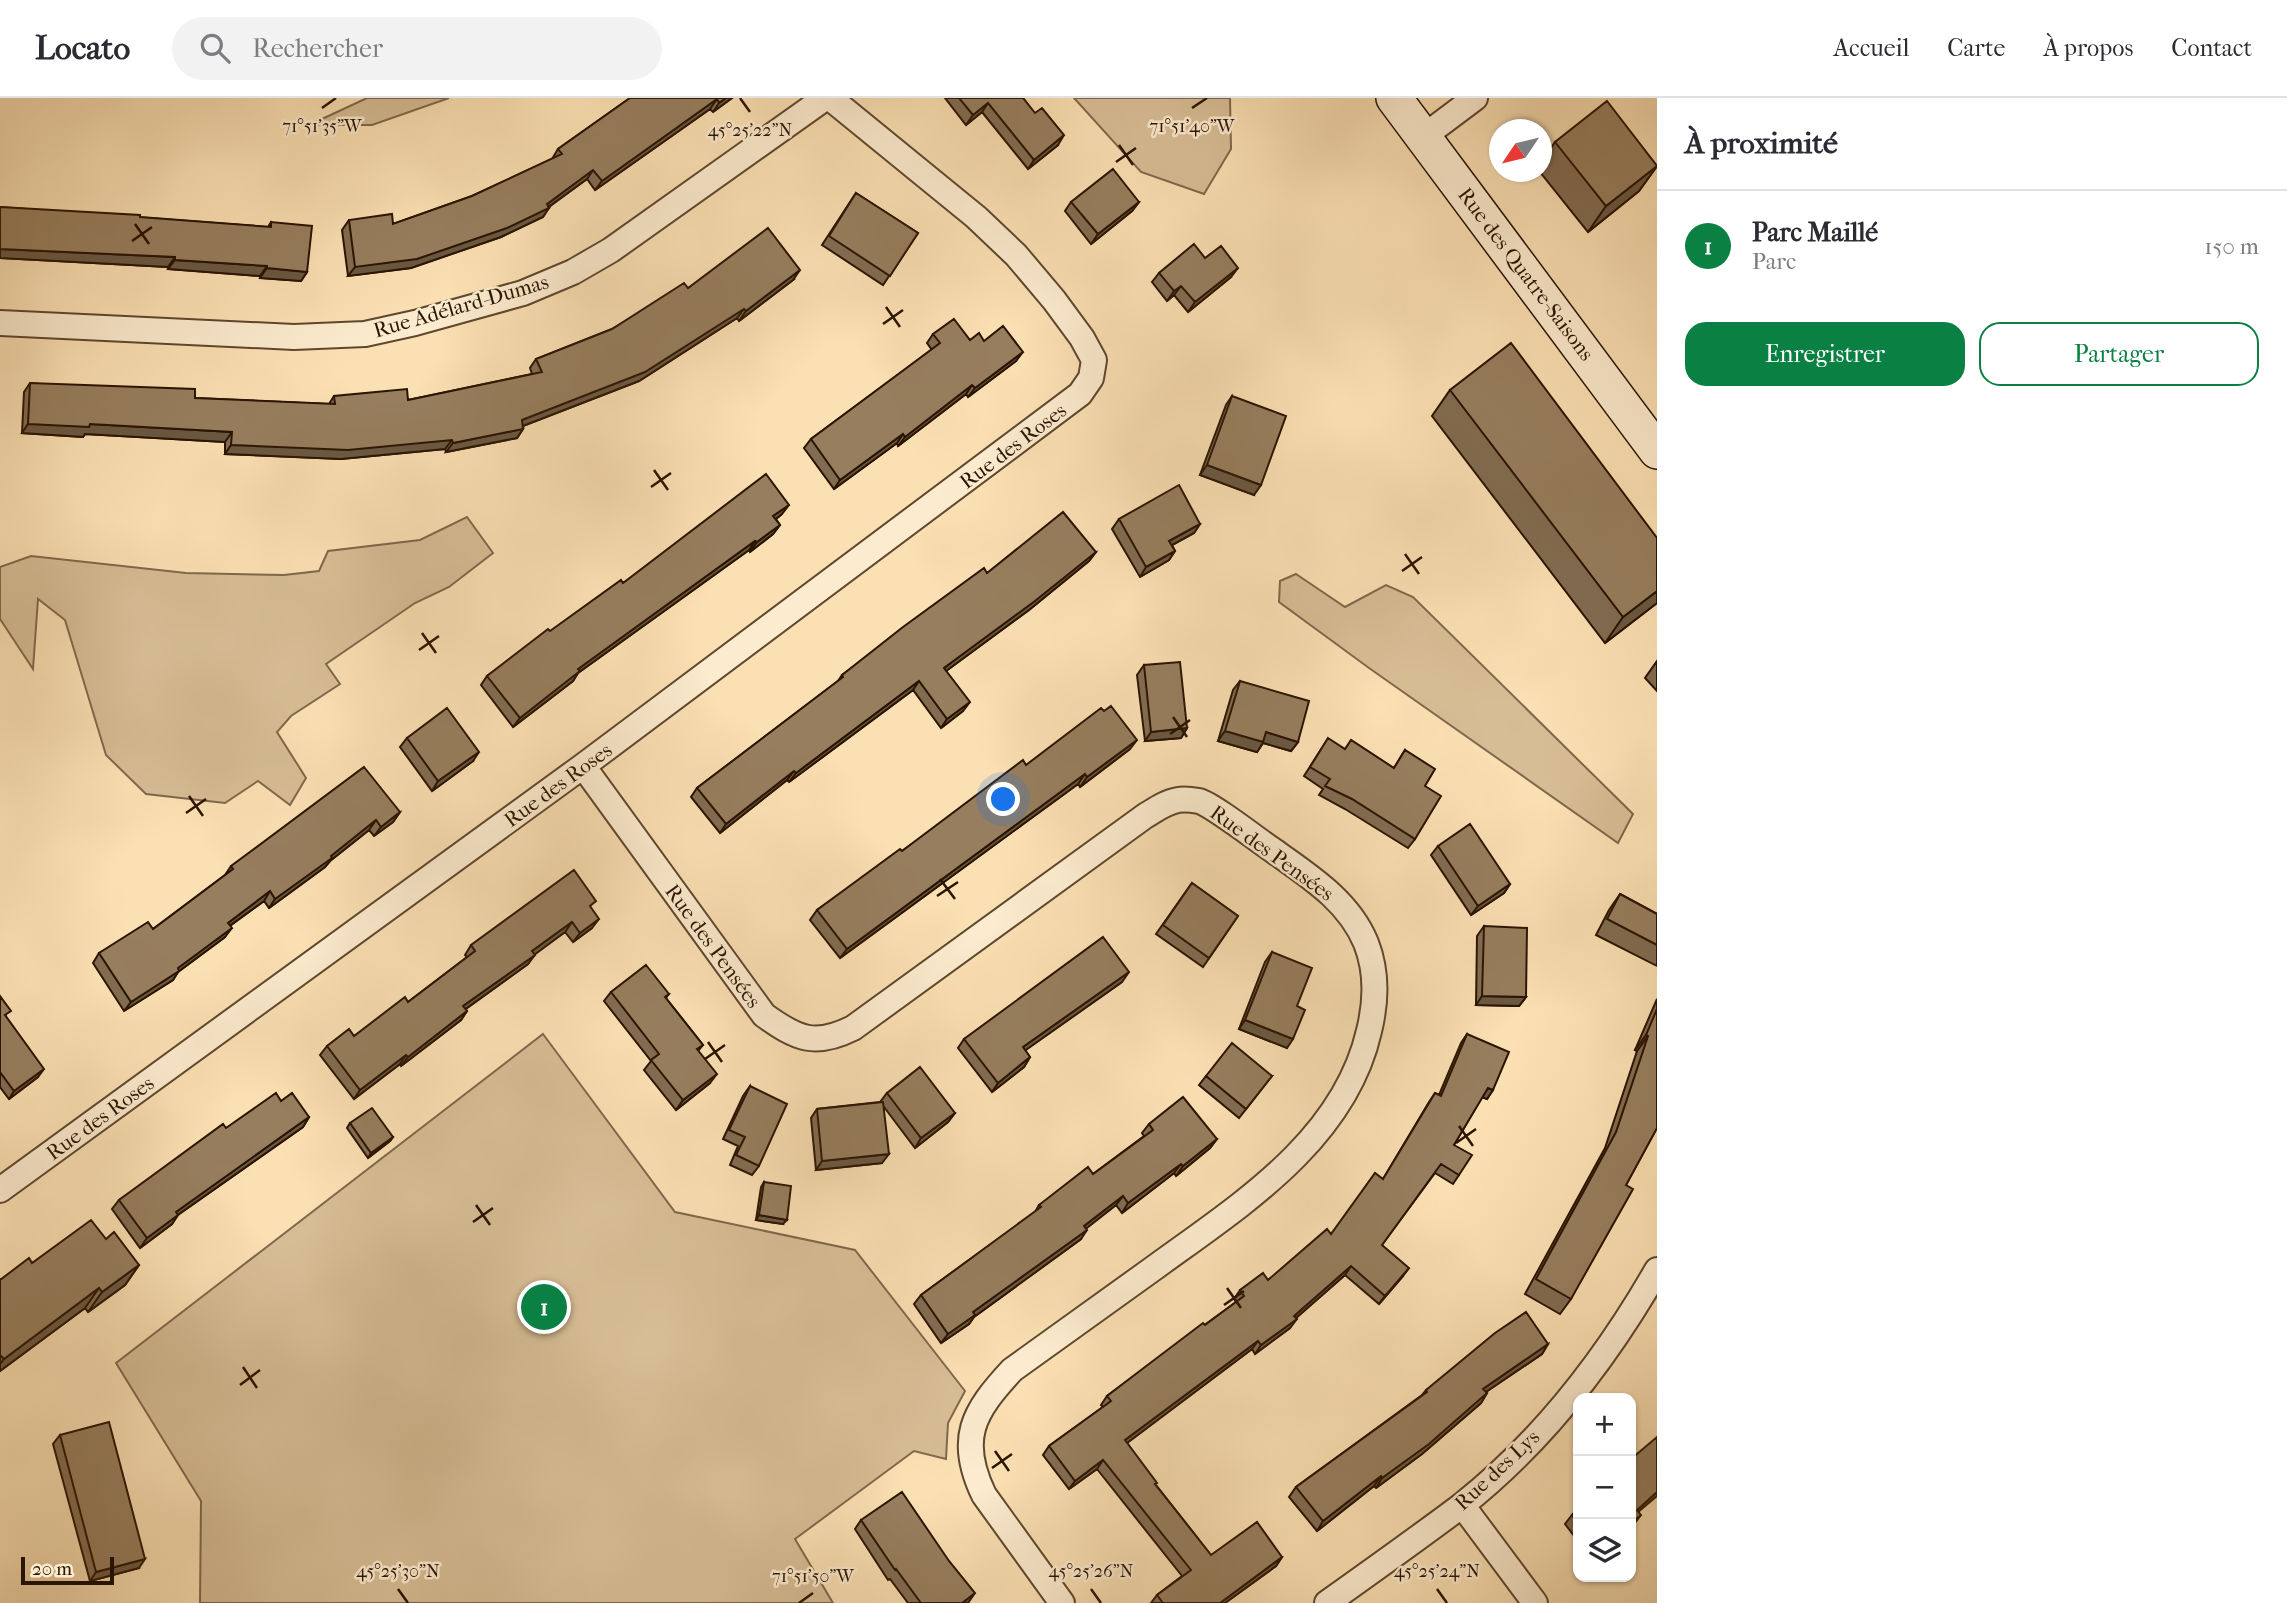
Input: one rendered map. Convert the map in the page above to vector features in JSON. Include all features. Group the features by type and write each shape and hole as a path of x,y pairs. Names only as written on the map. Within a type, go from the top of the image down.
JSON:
{"street":[{"name":"Rue Adélard-Dumas","path":"0,323 294,337 365,334 415,323 523,293 573,272 611,250 827,98"},
{"name":"Rue des Roses","path":"0,1190 583,766 1080,394 1091,378 1094,360 1082,338 1054,300 976,216 827,98"},
{"name":"Rue des Quatre-Saisons","path":"1394,98 1657,451"},
{"path":"1423,136 1475,98"},
{"name":"Rue des Pensées","path":"583,766 764,1015 785,1030 811,1039 834,1037 853,1028 1145,816 1164,804 1179,800 1201,801 1304,872 1335,897 1366,943 1373,972 1375,1007 1357,1072 1335,1110 1271,1180 1012,1370 992,1392 973,1423 971,1451 975,1475 984,1495 1062,1603"},
{"name":"Rue des Lys","path":"1327,1603 1462,1504 1507,1464 1558,1412 1601,1360 1657,1270"},
{"path":"1462,1504 1535,1603"}],"shaded area":[{"path":"367,98 449,98 372,125 309,125"},
{"path":"1074,98 1230,98 1231,149 1204,194 1141,172"},
{"path":"467,517 493,553 449,587 415,603 326,664 340,684 291,716 277,732 306,778 290,805 258,781 225,803 146,794 106,755 65,620 38,599 33,669 0,619 0,567 31,556 186,573 284,575 319,571 328,551 420,540"},
{"path":"1296,574 1345,607 1386,585 1413,597 1633,814 1618,843 1279,602 1280,581"},
{"path":"543,1034 675,1212 855,1250 965,1391 948,1423 946,1459 914,1451 795,1539 833,1603 200,1603 201,1501 116,1363"}],"building":[{"path":"630,98 726,98 719,103 717,99 602,181 593,170 547,204 549,208 507,228 417,259 355,267 349,220 392,214 393,224 472,196 562,154 558,149"},
{"path":"959,98 1023,98 1035,113 1042,108 1064,135 1034,160 988,103 973,115"},
{"path":"1607,101 1657,166 1606,206 1555,142"},
{"path":"1113,169 1139,202 1098,234 1071,202"},
{"path":"856,193 918,233 890,276 829,236"},
{"path":"0,207 140,215 271,227 271,222 312,226 307,272 267,266 175,260 175,257 0,249"},
{"path":"768,228 800,270 746,311 744,309 645,372 522,420 523,429 453,443 452,440 348,450 231,445 232,432 90,424 89,427 28,424 30,383 195,389 195,398 335,404 334,396 407,389 408,400 542,372 536,359 612,329 684,283 688,288"},
{"path":"1194,244 1205,258 1221,246 1238,268 1195,302 1181,286 1174,291 1159,273"},
{"path":"954,319 970,340 979,333 984,341 1003,326 1023,352 975,388 972,385 905,437 903,434 840,480 811,439 940,343 933,334"},
{"path":"1511,343 1657,538 1657,591 1623,617 1450,390"},
{"path":"1232,396 1286,416 1261,485 1207,465"},
{"path":"766,474 789,505 773,516 780,525 578,669 580,671 520,718 487,676 548,629 550,631 621,580 623,583"},
{"path":"1179,485 1200,524 1169,541 1175,551 1146,567 1119,519"},
{"path":"1063,512 1096,552 944,668 970,702 947,719 919,681 796,773 794,771 726,824 697,788 843,677 842,675 903,627 984,568 987,573"},
{"path":"1180,662 1187,728 1151,732 1144,665"},
{"path":"1240,681 1309,701 1298,742 1266,732 1263,742 1225,731"},
{"path":"1111,706 1137,740 1087,777 1085,774 847,949 817,910 900,849 902,851 1023,760 1026,765 1101,708 1104,711"},
{"path":"447,708 479,752 438,781 407,738"},
{"path":"1328,738 1345,749 1351,740 1394,768 1405,750 1435,769 1425,786 1441,796 1415,839 1352,799 1325,786 1330,779 1310,767"},
{"path":"364,767 400,812 381,827 376,820 331,856 332,858 275,899 270,891 228,923 232,928 178,968 179,971 131,1002 99,953 148,922 153,929 233,869 231,866"},
{"path":"1470,824 1510,884 1478,906 1438,846"},
{"path":"574,870 596,901 590,906 599,919 580,933 572,922 532,951 535,955 463,1006 467,1011 360,1090 327,1046 349,1029 354,1036 405,997 408,1002 475,951 471,945"},
{"path":"1192,883 1238,916 1209,958 1163,925"},
{"path":"1620,894 1657,914 1657,945 1607,919"},
{"path":"1484,926 1527,928 1526,997 1482,996"},
{"path":"1103,937 1129,972 1023,1047 1030,1057 998,1083 964,1039"},
{"path":"1272,952 1312,968 1297,1006 1305,1010 1293,1039 1245,1020"},
{"path":"646,965 669,994 665,997 703,1045 697,1049 717,1074 683,1100 651,1060 659,1054 611,992"},
{"path":"0,996 11,1011 5,1015 44,1069 14,1091 0,1072"},
{"path":"1657,1009 1657,1128 1626,1185 1633,1189 1571,1299 1536,1279 1616,1132 1648,1036 1646,1035"},
{"path":"1467,1034 1509,1052 1493,1090 1488,1088 1454,1145 1472,1155 1459,1175 1441,1164 1382,1245 1409,1268 1385,1296 1351,1266 1294,1316 1297,1319 1261,1345 1258,1341 1125,1440 1157,1483 1155,1484 1211,1555 1257,1522 1282,1557 1220,1603 1163,1603 1157,1595 1191,1570 1103,1460 1075,1481 1049,1446 1111,1401 1107,1396 1203,1323 1205,1325 1244,1296 1240,1290 1263,1273 1268,1280 1327,1229 1331,1234 1375,1173 1383,1179 1435,1093 1441,1096"},
{"path":"1232,1043 1272,1076 1246,1109 1206,1076"},
{"path":"920,1067 955,1113 921,1138 887,1093"},
{"path":"750,1086 787,1104 759,1166 736,1155 745,1137 729,1130"},
{"path":"276,1093 281,1101 292,1093 309,1117 176,1212 178,1215 147,1238 119,1200 223,1124 226,1128"},
{"path":"1183,1097 1217,1139 1128,1203 1123,1196 1084,1226 1087,1230 973,1312 975,1315 948,1334 921,1295 1041,1207 1039,1205 1088,1167 1093,1174 1153,1130 1149,1124"},
{"path":"883,1102 889,1154 822,1161 817,1109"},
{"path":"372,1108 393,1137 371,1153 350,1123"},
{"path":"764,1182 791,1186 787,1220 759,1215"},
{"path":"91,1220 106,1239 114,1232 139,1265 102,1292 99,1288 4,1359 0,1355 0,1280 29,1258 32,1263"},
{"path":"1526,1312 1548,1344 1483,1389 1487,1393 1429,1444 1382,1478 1381,1476 1323,1521 1296,1487 1427,1392 1426,1390 1495,1333"},
{"path":"109,1422 145,1559 96,1572 60,1435"},
{"path":"1657,1437 1657,1492 1637,1510 1641,1515 1636,1519 1636,1456"},
{"path":"902,1492 949,1561 975,1593 962,1603 921,1603 861,1520"}],"place":[{"name":"Parc Maillé","path":"544,1307"}]}
